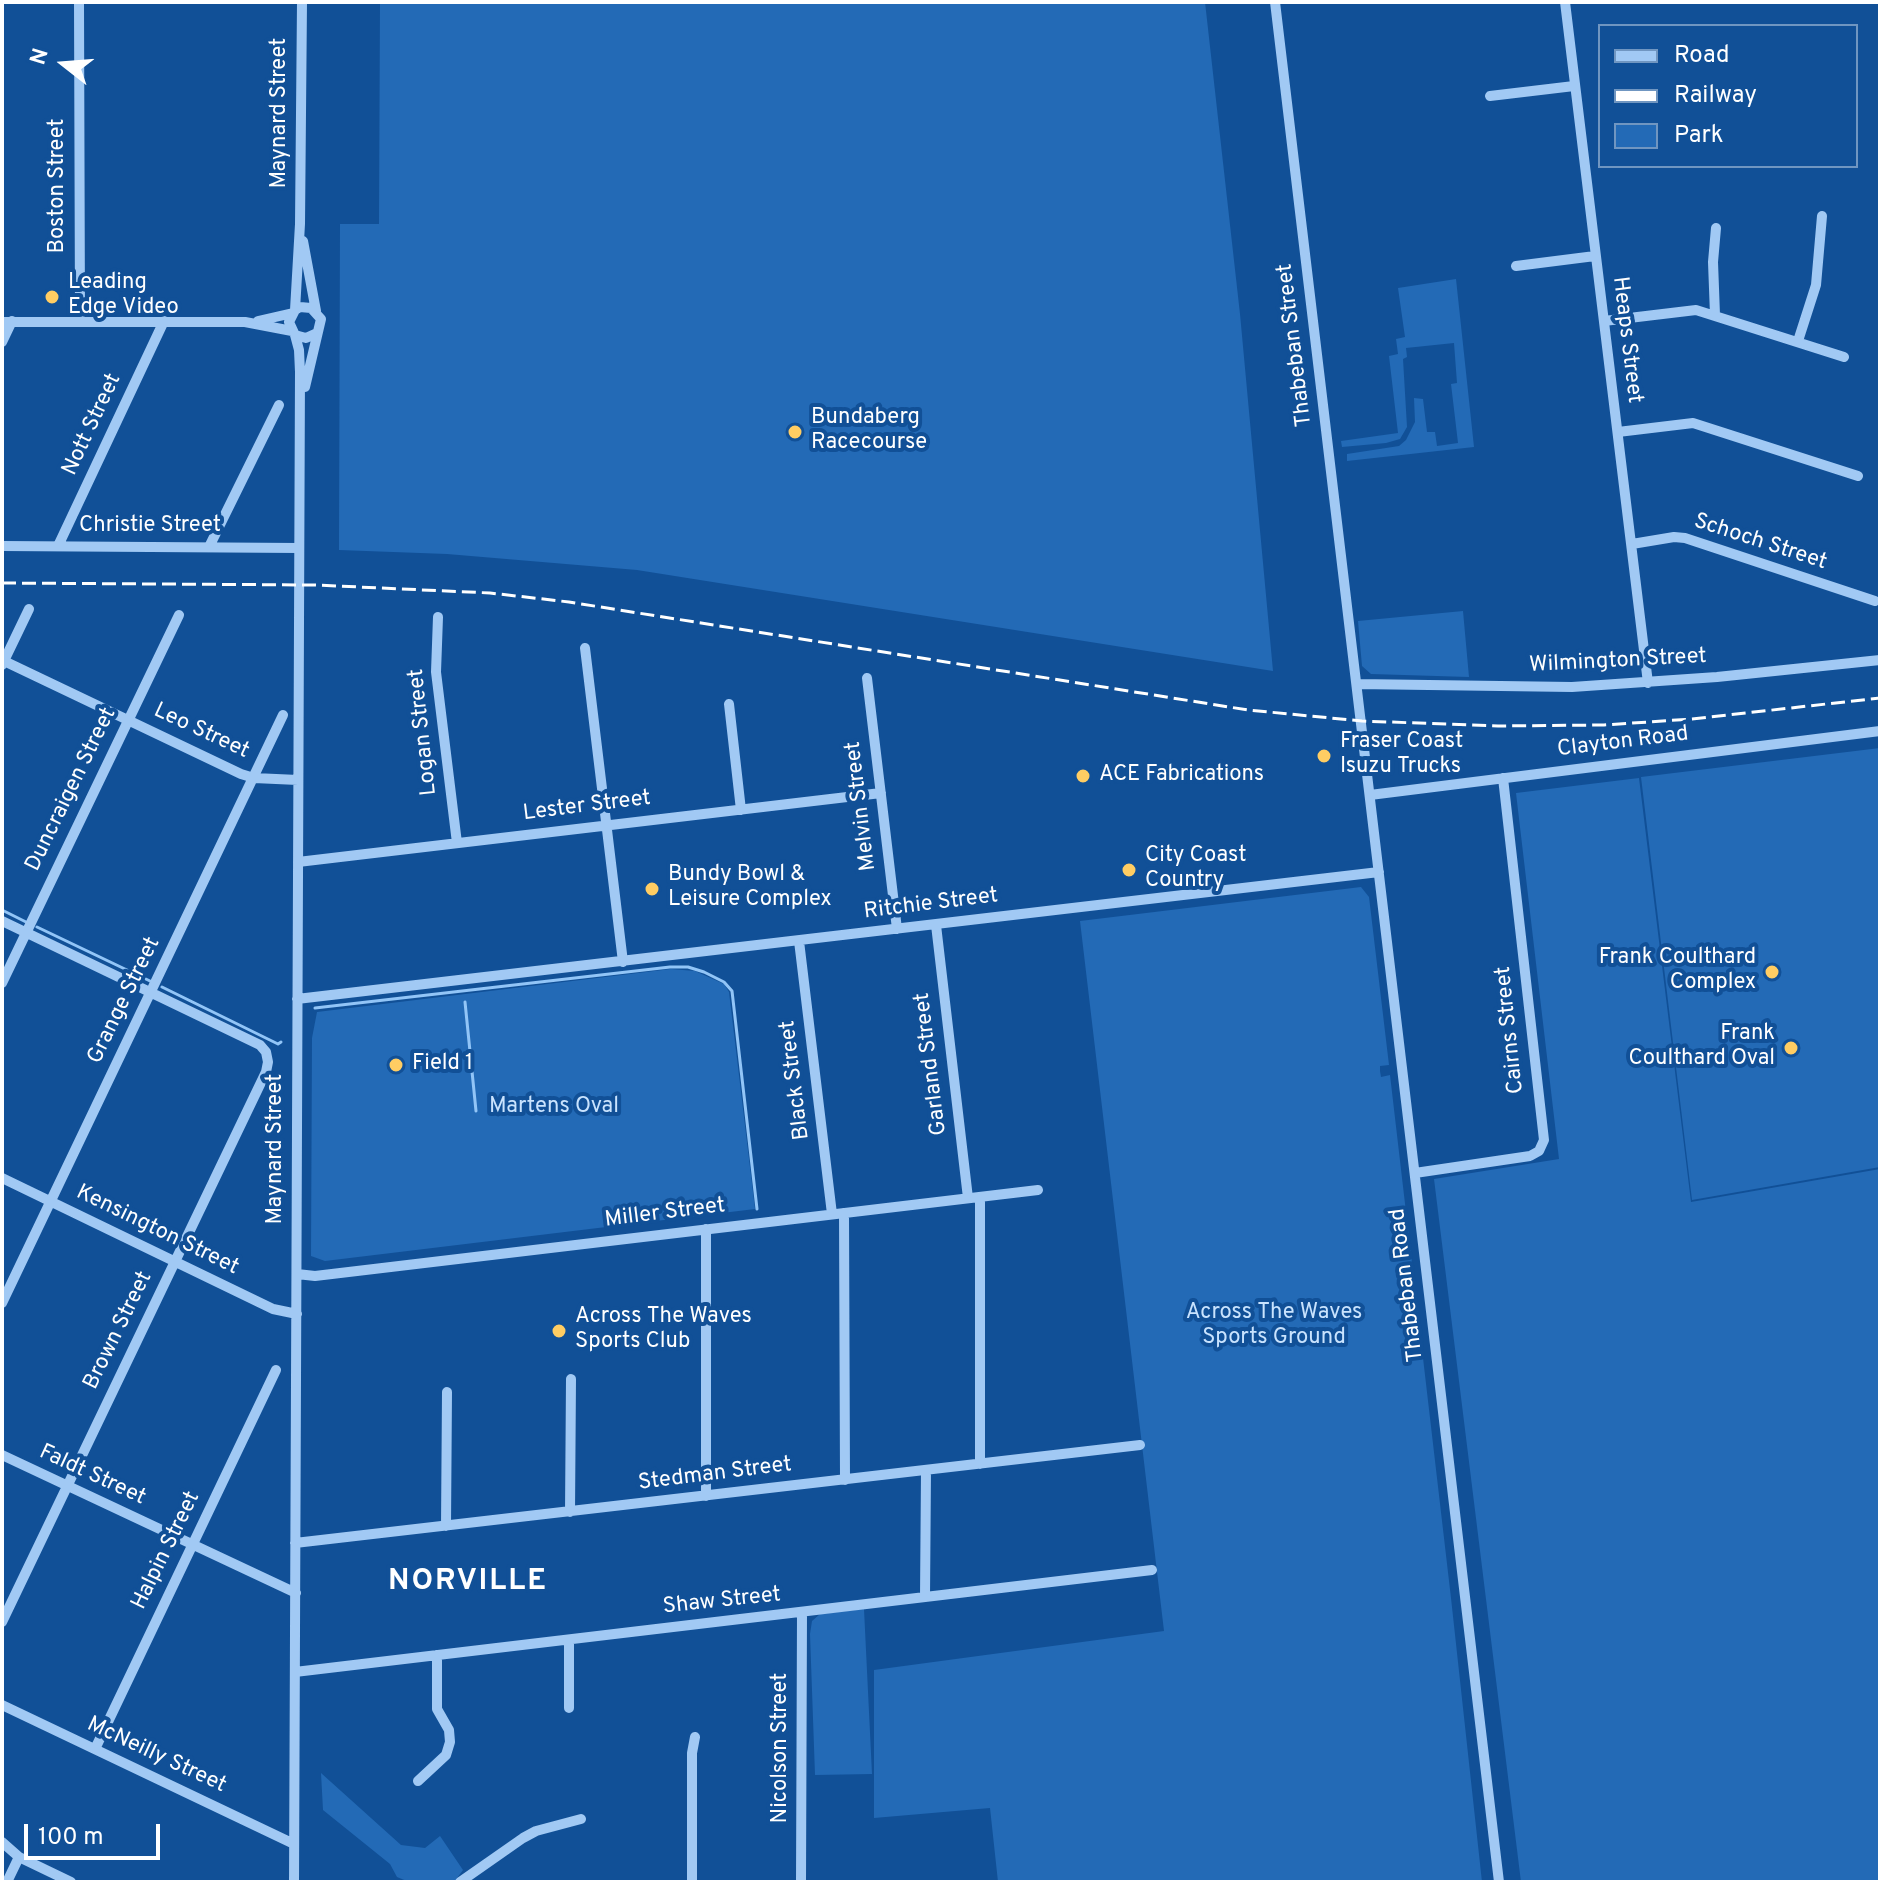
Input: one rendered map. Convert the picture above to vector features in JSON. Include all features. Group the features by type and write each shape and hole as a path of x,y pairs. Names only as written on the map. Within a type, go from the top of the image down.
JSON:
{"street":[{"name":"Boston Street","path":"79,2 80,321"},
{"name":"Maynard Street","path":"294,312 300,224 302,2"},
{"name":"Thabeban Street","path":"1275,2 1357,684"},
{"name":"Heaps Street","path":"1565,2 1648,683"},
{"path":"1490,96 1574,86"},
{"path":"1798,341 1816,285 1822,216"},
{"name":"Maynard Street","path":"300,224 316,311"},
{"path":"1715,315 1713,262 1716,228"},
{"path":"1516,266 1595,256"},
{"path":"2,342 7,322 245,322 276,319 306,306 316,311 321,323 317,333 306,338 245,322"},
{"path":"1604,321 1696,310 1844,357"},
{"path":"294,312 289,322 294,333"},
{"name":"Nott Street","path":"58,546 164,321"},
{"name":"Maynard Street","path":"294,333 299,350 300,416 294,1882"},
{"name":"Maynard Street","path":"300,416 317,333"},
{"path":"209,547 279,405"},
{"path":"1618,432 1693,423 1858,476"},
{"name":"Schoch Street","path":"1632,544 1685,538 1875,601"},
{"name":"Christie Street","path":"2,546 299,548"},
{"path":"3,663 29,609"},
{"name":"Duncraigen Street","path":"2,983 179,615"},
{"name":"Logan Street","path":"438,617 436,672 457,843"},
{"path":"585,648 623,962"},
{"name":"Wilmington Street","path":"1357,684 1572,687 1648,683 1880,660"},
{"name":"Leo Street","path":"3,663 254,778 298,780"},
{"name":"Melvin Street","path":"867,678 897,929"},
{"name":"Thabeban Road","path":"1357,684 1499,1882"},
{"path":"729,704 741,810"},
{"name":"Grange Street","path":"2,1303 283,715"},
{"name":"Clayton Road","path":"1370,795 1880,731"},
{"name":"Cairns Street","path":"1415,1173 1530,1156 1539,1151 1544,1140 1503,778"},
{"name":"Lester Street","path":"298,862 881,793"},
{"name":"Ritchie Street","path":"297,999 1379,872"},
{"path":"2,921 151,992"},
{"name":"Garland Street","path":"936,925 968,1198"},
{"name":"Black Street","path":"799,941 838,1213 845,1480"},
{"name":"Brown Street","path":"2,1622 266,1072 268,1057 260,1045 151,992"},
{"name":"Kensington Street","path":"2,1178 273,1309 297,1314"},
{"name":"Miller Street","path":"297,1274 315,1276 1038,1190"},
{"path":"980,1197 980,1464"},
{"path":"706,1229 706,1496"},
{"name":"Halpin Street","path":"95,1749 276,1370"},
{"path":"570,1512 571,1379"},
{"path":"446,1526 447,1392"},
{"name":"Stedman Street","path":"295,1543 1140,1445"},
{"name":"Faldt Street","path":"2,1455 296,1593"},
{"path":"925,1597 926,1471"},
{"name":"Shaw Street","path":"295,1672 1152,1570"},
{"name":"Nicolson Street","path":"801,1882 802,1613"},
{"path":"569,1640 569,1708"},
{"path":"418,1781 446,1755 450,1742 449,1730 437,1709 437,1655"},
{"name":"McNeilly Street","path":"2,1705 294,1844"},
{"path":"692,1882 692,1753 695,1737"},
{"path":"460,1882 536,1831 581,1819"},
{"path":"2,1842 19,1857 71,1882"},
{"path":"7,1882 19,1857"}],"green space":[{"name":"Bundaberg Racecourse","path":"380,2 1205,2 1240,314 1273,671 637,570 447,554 339,550 340,224 379,224"},
{"path":"1456,279 1474,447 1347,461 1347,454 1399,446 1406,440 1415,422 1414,398 1423,399 1427,432 1435,432 1437,446 1458,443 1451,384 1457,383 1454,343 1406,348 1407,357 1403,359 1407,427 1400,439 1342,447 1341,441 1398,433 1389,356 1398,354 1396,339 1405,337 1398,288"},
{"path":"1463,611 1469,677 1371,674 1362,666 1358,621"},
{"name":"Frank Coulthard Complex","path":"1880,748 1880,1167 1692,1200 1641,777"},
{"path":"1639,778 1691,1202 1880,1169 1880,1882 1521,1882 1434,1179 1559,1159 1516,793"},
{"name":"Across The Waves Sports Ground","path":"1361,887 1369,897 1389,1065 1380,1066 1380,1071 1381,1077 1390,1075 1482,1882 998,1882 990,1808 874,1818 874,1670 1164,1631 1080,921"},
{"name":"Martens Oval","path":"671,969 695,971 724,984 729,992 755,1209 325,1261 311,1256 312,1038 317,1012"},
{"path":"864,1609 872,1774 815,1775 812,1621 820,1614"},
{"path":"321,1773 401,1845 425,1848 440,1836 463,1870 454,1882 409,1882 397,1877 390,1864 323,1810"}],"waterway":[{"path":"2,910 26,922"},
{"path":"37,927 150,981"},
{"path":"315,1008 670,967 688,967 704,972 724,982 732,991 757,1209"},
{"path":"162,987 278,1044 281,1042"},
{"path":"465,1002 476,1111"}],"railway":[{"path":"2,583 315,585 490,593 569,602 1248,710 1362,721 1498,726 1604,725 1692,719 1880,698"}],"place":[{"name":"Leading Edge Video","path":"52,297"},
{"name":"Bundaberg Racecourse","path":"795,432"},
{"name":"Fraser Coast Isuzu Trucks","path":"1324,756"},
{"name":"ACE Fabrications","path":"1083,776"},
{"name":"City Coast Country","path":"1129,870"},
{"name":"Bundy Bowl & Leisure Complex","path":"652,889"},
{"name":"Frank Coulthard Complex","path":"1772,972"},
{"name":"Frank Coulthard Oval","path":"1791,1048"},
{"name":"Field 1","path":"396,1065"},
{"name":"Across The Waves Sports Club","path":"559,1331"}],"district":[{"name":"NORVILLE","path":"468,1583"}]}
